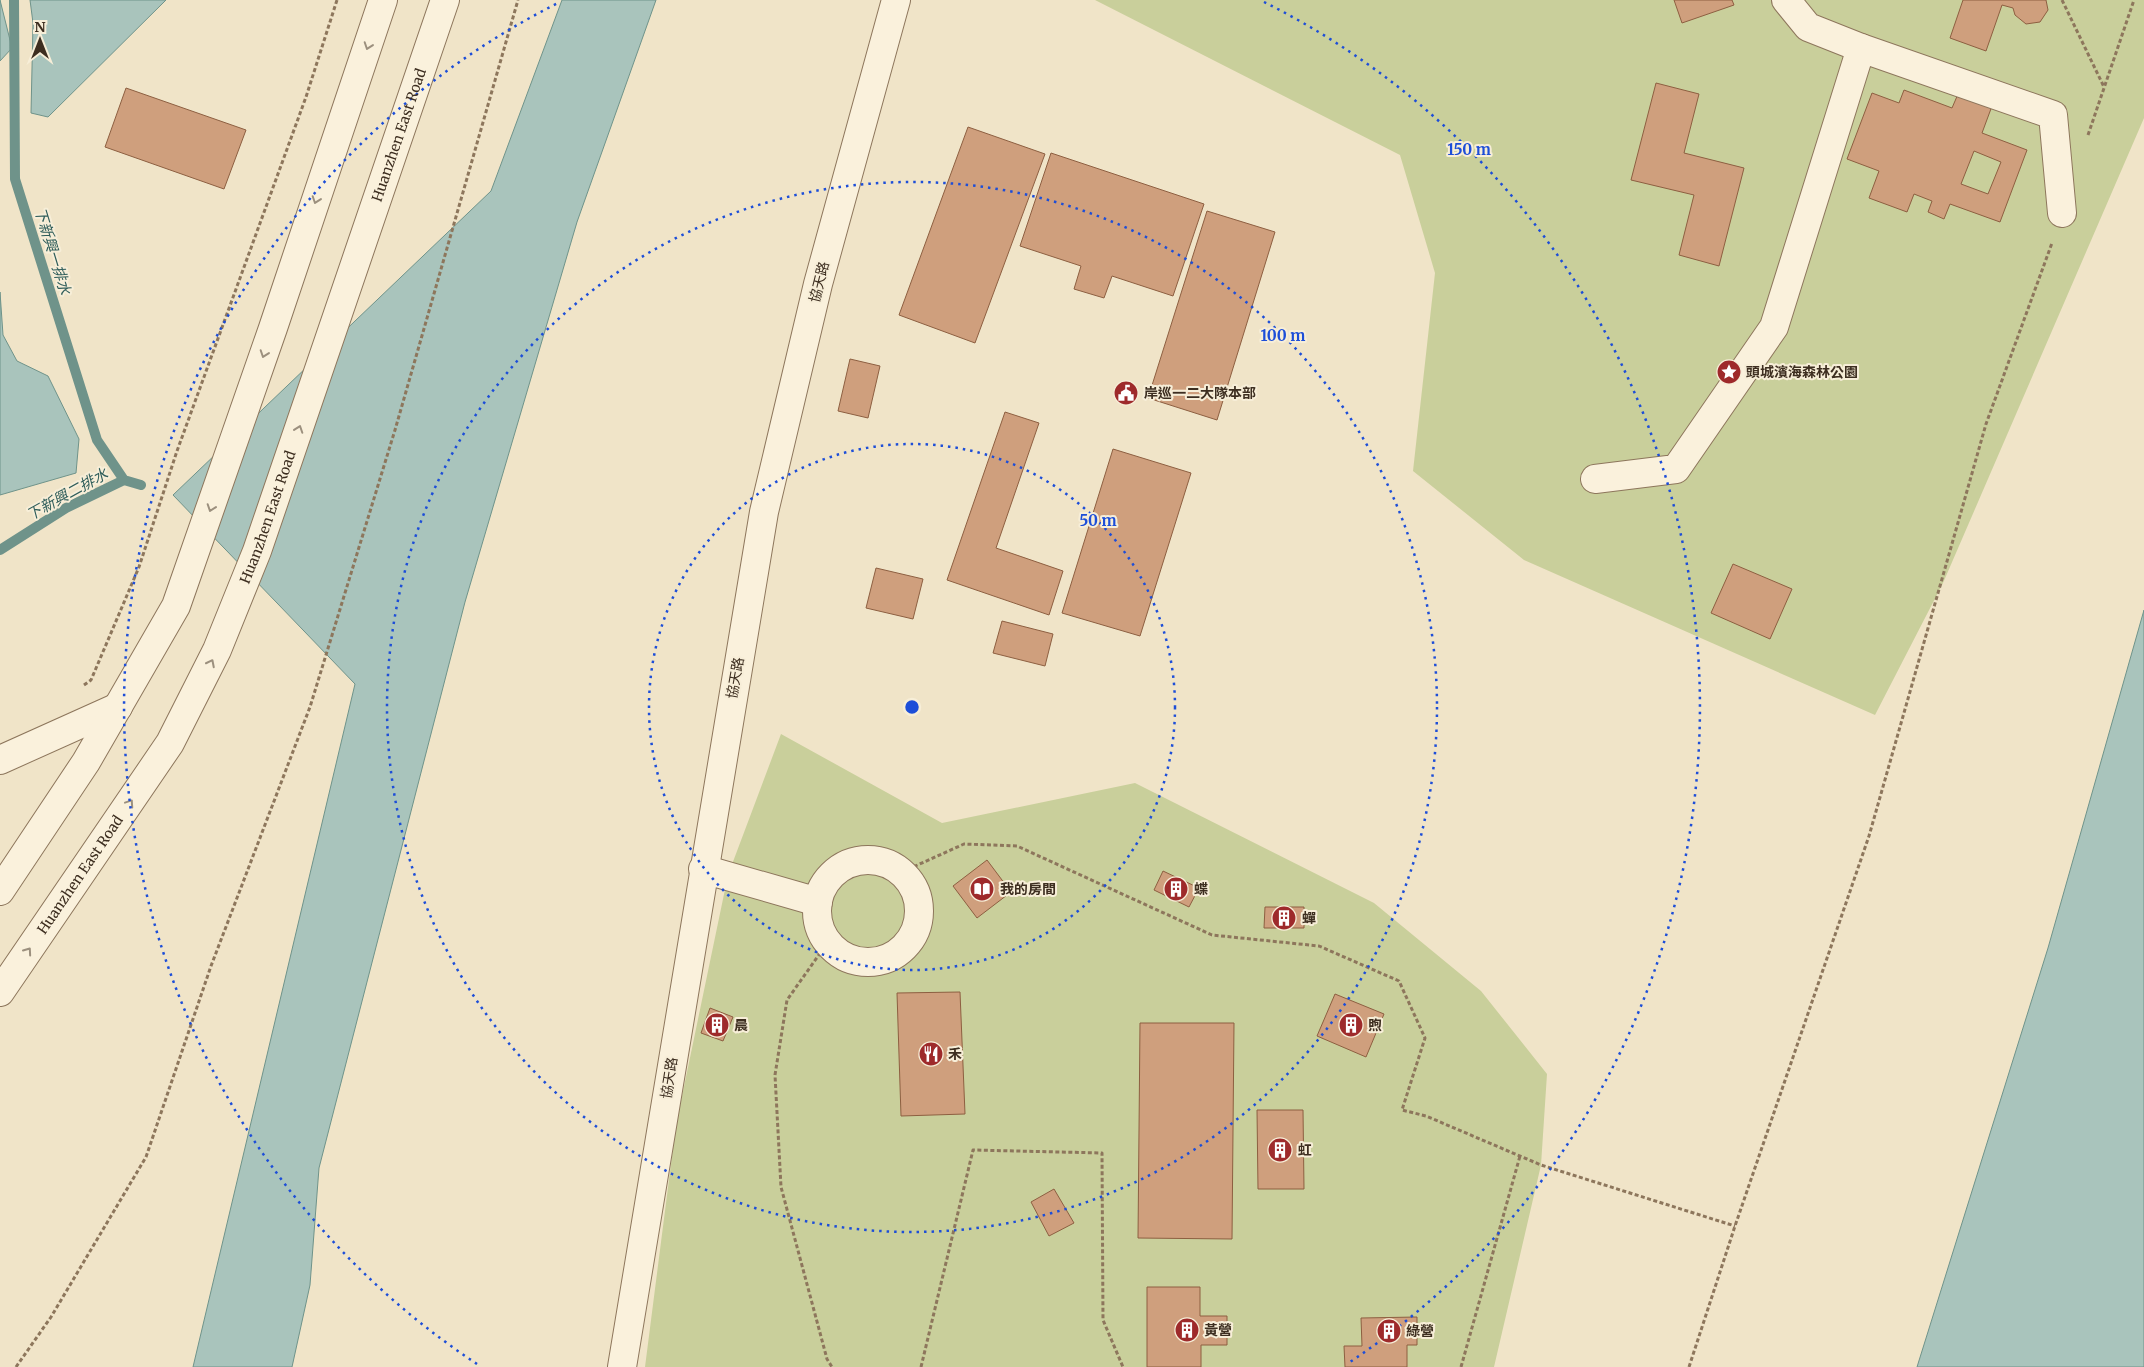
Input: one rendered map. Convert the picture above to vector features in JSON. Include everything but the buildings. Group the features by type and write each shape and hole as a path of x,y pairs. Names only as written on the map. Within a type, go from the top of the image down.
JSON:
{"street":[{"path":"0,891 86,762 176,606 273,328 383,0"},
{"name":"Huanzhen East Road","path":"0,992 170,743 217,650 257,551 444,0"},
{"name":"協天路","path":"622,1367 703,869 764,512 818,284 896,0"},
{"path":"1786,0 1808,27 1861,48 2053,115 2062,214"},
{"path":"1595,479 1676,469 1774,328 1861,48"},
{"path":"0,760 118,707"},
{"path":"862,860 883,862 902,872 915,889 920,910 916,931 904,948 886,959 864,962 844,956 828,942 818,923 818,902 826,882 842,868 862,860"},
{"path":"703,869 818,902"}],"path":[{"path":"84,686 91,680 140,567 177,451 306,97 338,0"},
{"path":"16,1367 51,1317 146,1158 211,966 310,707 395,430 518,0"},
{"path":"2062,0 2104,88"},
{"path":"1689,1367 1868,836 1986,424"},
{"path":"902,872 964,844 1017,846 1212,935 1319,946 1399,981 1425,1038 1402,1110 1426,1116 1541,1165 1735,1226"},
{"path":"828,942 787,1000 775,1076 781,1186 827,1359 832,1367"},
{"path":"920,1367 973,1150 1102,1153 1103,1320 1123,1367"},
{"path":"1461,1367 1520,1156"}],"green space":[{"name":"頭城濱海森林公園","path":"1095,0 2144,0 2144,118 1943,583 1875,715 1524,560 1413,471 1435,273 1400,155"},
{"path":"781,734 942,823 1135,783 1374,903 1481,991 1547,1074 1541,1165 1494,1367 645,1367 676,1125 728,875"}],"water":[{"path":"0,0 12,48 0,61"},
{"path":"30,0 166,0 48,117 31,113 33,23"},
{"path":"562,0 656,0 577,222 465,602 319,1168 310,1285 292,1367 193,1367 355,684 173,495 491,191"},
{"path":"0,292 3,335 17,361 48,376 79,439 76,473 0,495"},
{"path":"2144,610 2144,1367 1917,1367 2048,948"}],"waterway":[{"name":"下新興一排水","path":"14,0 15,179 97,440 124,480 141,485"},
{"name":"下新興二排水","path":"0,550 66,508 124,480"}],"place":[{"name":"頭城濱海森林公園","path":"1729,372"},
{"name":"岸巡一二大隊本部","path":"1126,393"},
{"name":"我的房間","path":"982,889"},
{"name":"蝶","path":"1176,889"},
{"name":"蟬","path":"1284,918"},
{"name":"晨","path":"717,1025"},
{"name":"煦","path":"1351,1025"},
{"name":"禾","path":"931,1054"},
{"name":"虹","path":"1280,1150"},
{"name":"黃營","path":"1187,1330"},
{"name":"綠營","path":"1389,1331"}]}
